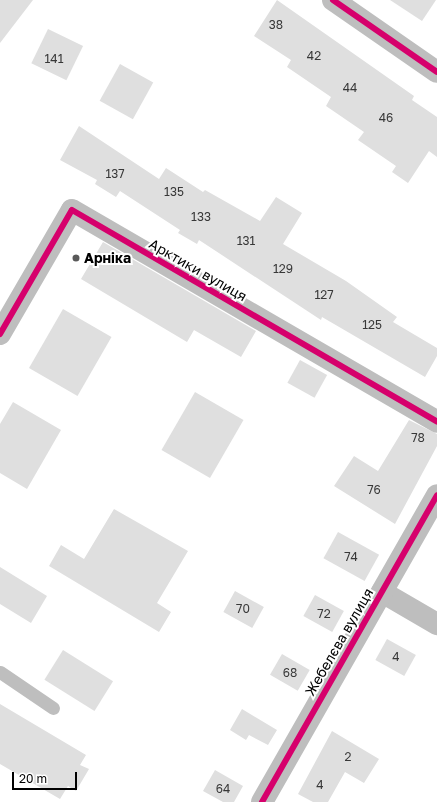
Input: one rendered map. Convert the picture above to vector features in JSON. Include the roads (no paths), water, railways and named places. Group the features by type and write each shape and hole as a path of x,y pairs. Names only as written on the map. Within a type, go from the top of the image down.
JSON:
{"street":[{"path":"333,0 437,72"},
{"name":"Арктики вулиця","path":"0,334 72,210 437,422"},
{"name":"Жебелєва вулиця","path":"262,802 437,494"},
{"path":"382,592 437,624"}],"lane":[{"path":"0,672 53,708"}],"place":[{"name":"Арніка","path":"76,258"}]}
